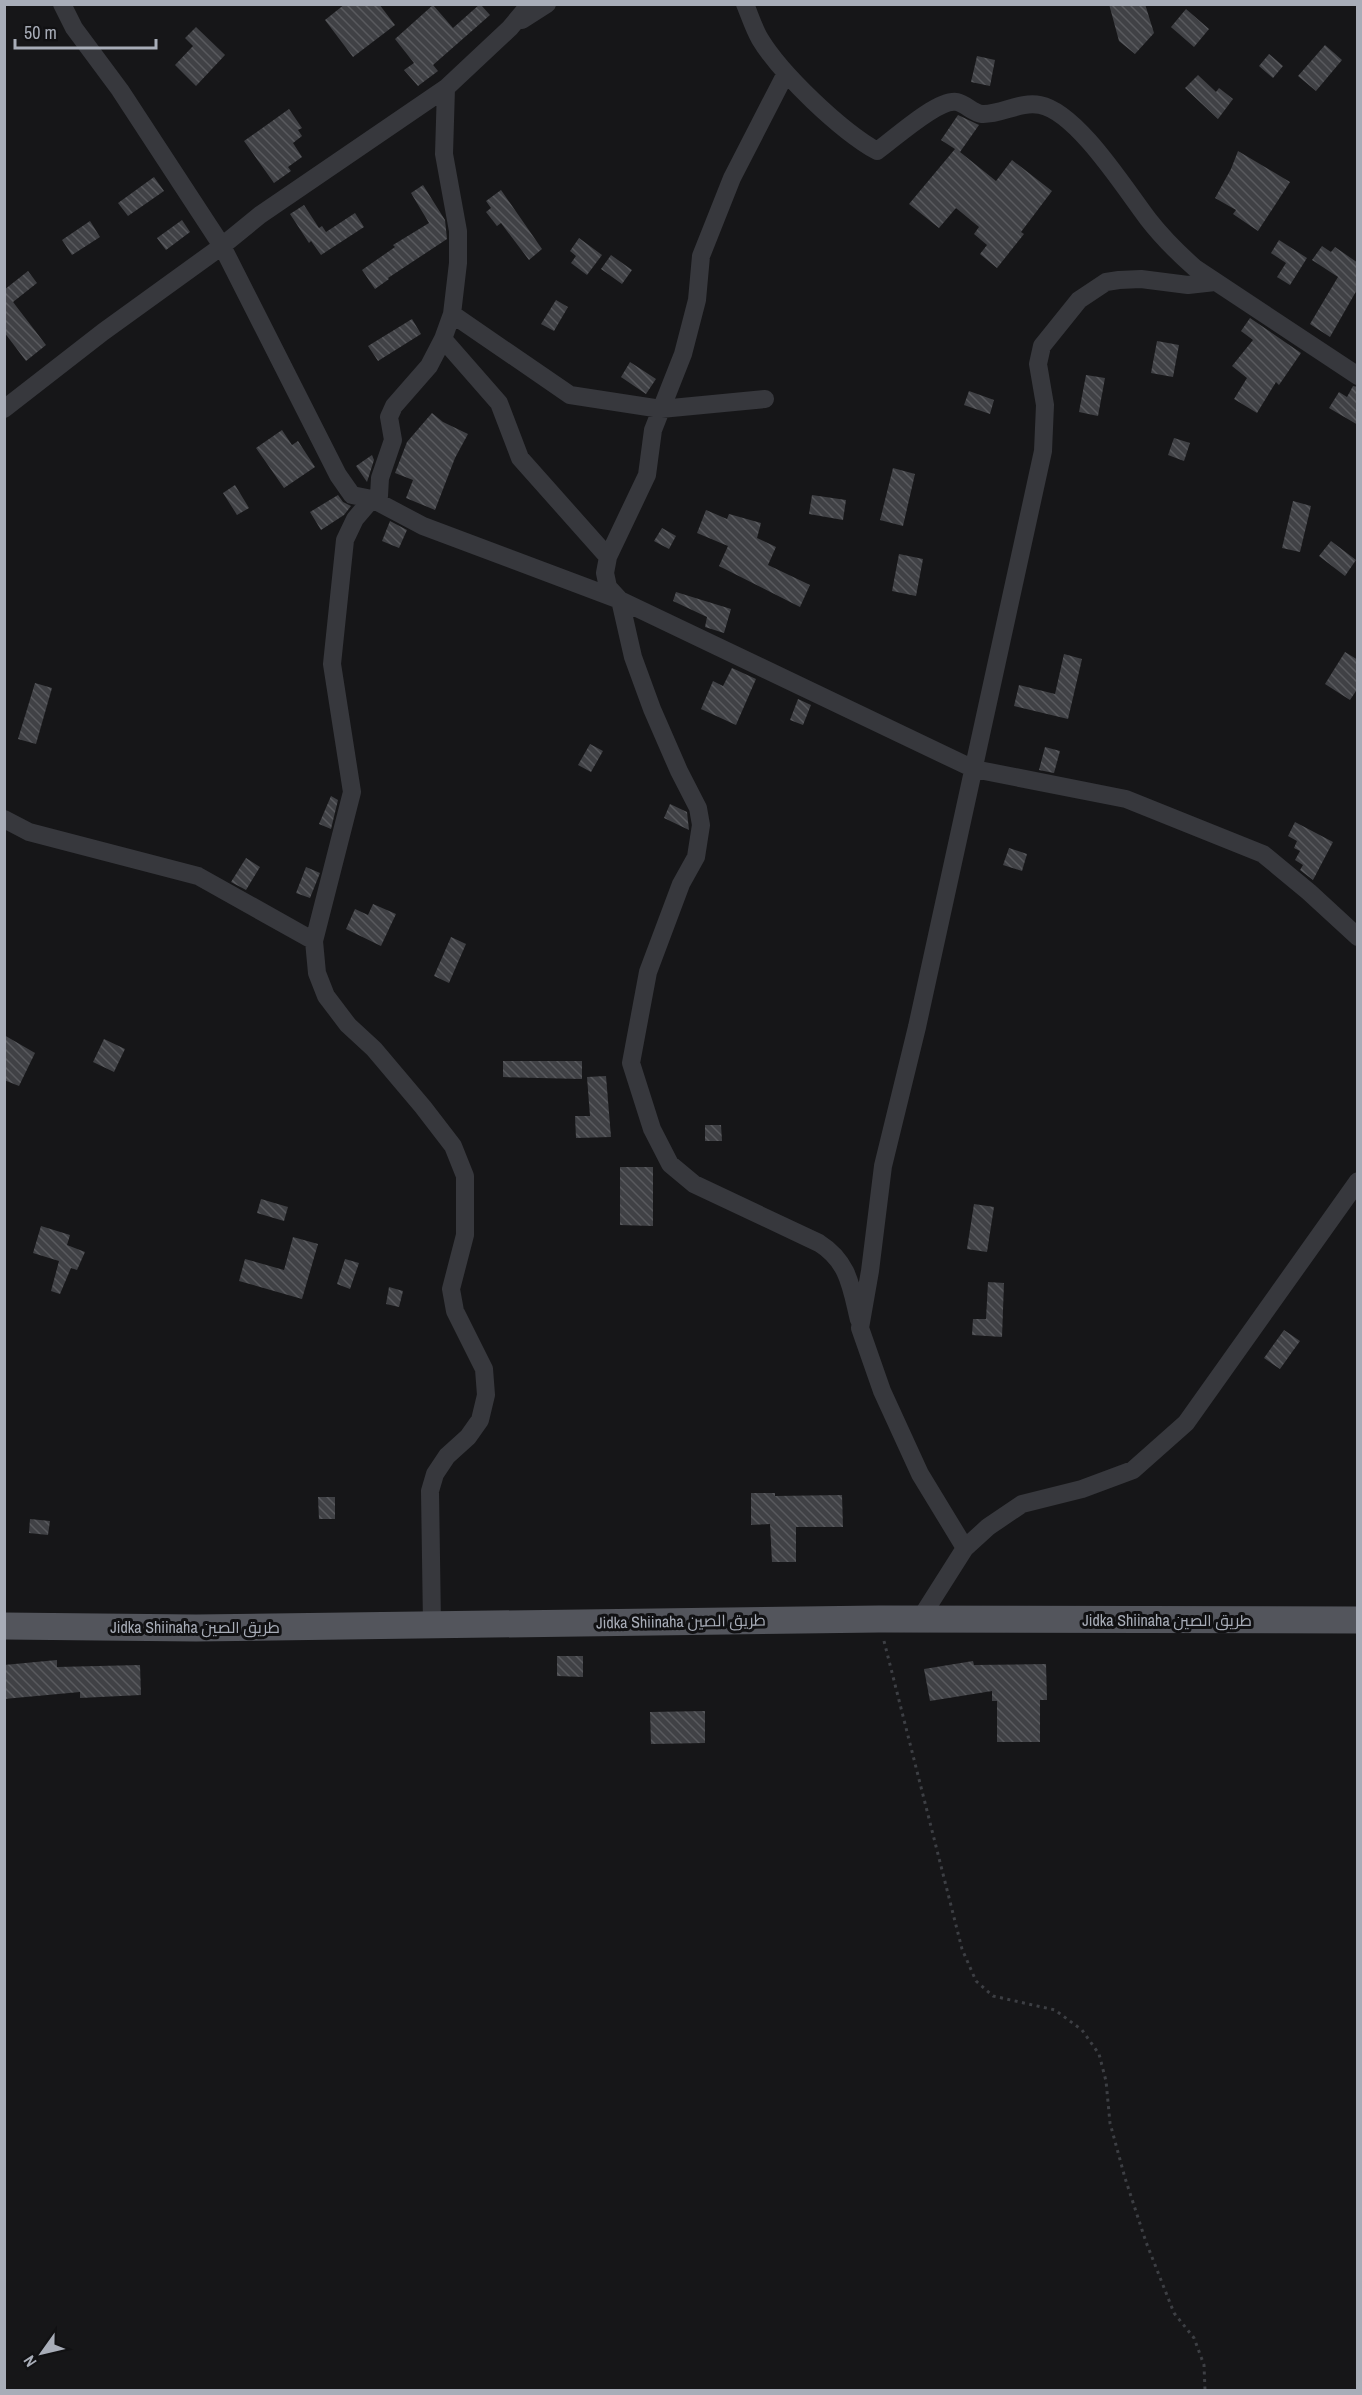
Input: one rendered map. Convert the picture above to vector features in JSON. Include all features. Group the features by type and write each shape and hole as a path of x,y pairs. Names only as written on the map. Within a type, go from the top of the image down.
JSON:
{"main road":[{"name":"Jidka Shiinaha طريق الصين","path":"4,1626 196,1628 879,1619 1358,1620"}],"street":[{"path":"62,4 74,28 120,90 222,246 338,475 352,495 372,500 423,526 620,600 974,769 1126,799 1263,854 1358,937"},
{"path":"4,409 103,332 260,216 446,88 510,28 530,4"},
{"path":"510,28 547,4"},
{"path":"746,4 759,39 786,73 855,139 877,152 940,105 956,102 981,114 1030,104 1052,108 1063,115 1111,168 1148,220 1171,247 1215,282 1358,376"},
{"path":"786,73 732,177 701,256 697,300 683,354 650,442 647,475 608,557 605,573 608,587 620,600 633,657 661,729 698,808 701,825 696,857 681,884 648,972 631,1063 652,1129 670,1164 694,1184 819,1243 832,1252 843,1265 851,1285 860,1328 882,1391 920,1474 966,1548"},
{"path":"432,1624 430,1491 435,1474 447,1456 468,1437 480,1420 486,1395 484,1369 455,1311 451,1289 465,1234 465,1176 453,1146 423,1107 374,1049 348,1026 326,996 317,973 315,941 352,792 332,664 345,540 355,519 372,500 379,496 380,478 393,440 389,417 394,406 429,366 443,339 452,314 458,263 458,231 444,154 446,88"},
{"path":"860,1328 870,1271 883,1166 917,1027 1043,451 1045,405 1038,364 1042,346 1079,300 1106,282 1141,279 1188,285 1215,282"},
{"path":"452,314 570,395 661,409 765,399"},
{"path":"443,339 499,403 520,458 608,557"},
{"path":"4,819 29,832 198,876 315,941"},
{"path":"920,1619 966,1548 988,1527 1022,1504 1082,1489 1133,1470 1186,1423 1358,1181"}],"path":[{"path":"879,1619 962,1949 976,1981 993,1996 1054,2010 1082,2030 1099,2054 1106,2081 1110,2123 1125,2178 1146,2242 1174,2313 1194,2338 1204,2365 1205,2391"}],"building":[{"path":"345,4 379,4 395,25 353,57 325,20"},
{"path":"480,4 490,15 433,65 438,71 418,86 404,70 414,63 395,39 433,5 453,28"},
{"path":"1109,4 1145,4 1154,33 1135,54 1119,41"},
{"path":"1186,9 1209,29 1194,47 1171,27"},
{"path":"196,27 225,55 196,86 175,65 193,46 185,38"},
{"path":"1325,45 1342,60 1316,91 1298,76"},
{"path":"1269,54 1283,66 1273,78 1259,66"},
{"path":"977,56 995,60 990,86 971,82"},
{"path":"1198,75 1216,92 1219,88 1233,99 1218,119 1185,88"},
{"path":"289,109 302,128 298,130 302,136 293,143 302,157 288,167 291,171 274,183 244,141"},
{"path":"958,115 979,125 960,152 996,181 1012,160 1052,191 1021,232 1024,234 997,268 980,254 987,245 974,234 979,227 956,208 939,228 909,204 955,149 941,140"},
{"path":"1238,151 1290,182 1258,231 1233,214 1236,210 1215,198"},
{"path":"154,177 164,191 128,216 118,203"},
{"path":"423,185 445,220 447,239 375,289 362,270 395,247 393,245 429,223 411,193"},
{"path":"501,190 542,249 529,260 501,223 497,226 486,212 491,208 486,201"},
{"path":"304,205 319,228 322,226 326,232 355,213 364,227 321,255 311,241 309,243 290,214"},
{"path":"182,220 190,232 166,250 157,238"},
{"path":"90,221 100,237 72,255 62,240"},
{"path":"579,238 602,255 587,275 571,263 576,256 570,251"},
{"path":"1279,240 1307,258 1290,285 1277,277 1286,263 1271,253"},
{"path":"1322,246 1331,252 1335,247 1358,263 1358,288 1330,337 1310,324 1338,277 1312,260"},
{"path":"611,255 632,270 622,284 601,269"},
{"path":"28,271 37,283 13,302 46,345 26,361 4,332 4,290"},
{"path":"556,300 568,307 554,331 541,324"},
{"path":"1250,318 1301,353 1279,385 1276,382 1257,413 1234,399 1247,378 1232,366 1253,340 1241,331"},
{"path":"412,319 421,334 378,361 368,346"},
{"path":"1157,341 1179,345 1173,377 1151,373"},
{"path":"630,362 656,379 646,394 621,377"},
{"path":"1086,375 1105,378 1098,416 1079,412"},
{"path":"1353,386 1358,387 1358,425 1329,408 1339,392 1347,397"},
{"path":"969,391 994,400 990,414 964,405"},
{"path":"432,413 443,422 468,434 455,458 435,510 406,498 413,480 395,473 407,442"},
{"path":"282,430 292,445 298,441 315,467 284,488 256,448"},
{"path":"1174,438 1190,443 1184,461 1168,455"},
{"path":"372,455 374,460 367,482 356,466"},
{"path":"893,468 915,474 903,526 880,520"},
{"path":"235,485 249,508 237,515 223,493"},
{"path":"338,495 343,502 351,506 344,515 321,530 310,512"},
{"path":"812,495 846,500 843,520 809,514"},
{"path":"1293,501 1311,506 1300,552 1282,548"},
{"path":"706,510 727,519 729,514 761,523 757,538 776,547 768,565 810,585 800,607 719,566 728,546 697,533"},
{"path":"390,521 407,530 399,548 382,541"},
{"path":"662,528 676,536 669,549 654,541"},
{"path":"1331,541 1356,560 1345,576 1319,556"},
{"path":"899,554 923,559 916,596 892,591"},
{"path":"676,592 731,609 724,633 705,627 707,617 673,601"},
{"path":"1345,652 1358,660 1358,688 1350,700 1325,684"},
{"path":"1064,654 1082,659 1068,719 1014,706 1019,685 1055,694"},
{"path":"732,668 756,679 736,725 701,709 713,681 723,686"},
{"path":"35,683 52,688 36,744 18,739"},
{"path":"798,699 811,705 803,725 790,720"},
{"path":"590,744 603,751 591,772 578,765"},
{"path":"1045,747 1060,751 1054,773 1039,770"},
{"path":"331,796 338,800 331,829 319,824"},
{"path":"670,804 687,812 689,830 664,818"},
{"path":"1295,822 1333,842 1313,880 1300,870 1303,865 1295,860 1300,851 1294,848 1297,841 1288,836"},
{"path":"1009,848 1027,854 1022,871 1003,865"},
{"path":"246,858 260,867 246,890 231,882"},
{"path":"306,867 320,873 310,898 296,893"},
{"path":"373,904 396,914 381,946 346,929 355,909 368,915"},
{"path":"451,937 466,944 449,983 434,976"},
{"path":"4,1035 35,1053 19,1086 4,1080"},
{"path":"104,1039 125,1049 114,1072 93,1062"},
{"path":"503,1061 582,1061 582,1079 503,1077"},
{"path":"606,1076 611,1137 576,1138 575,1116 590,1116 587,1077"},
{"path":"705,1125 721,1125 722,1141 705,1141"},
{"path":"620,1167 653,1167 653,1226 620,1225"},
{"path":"261,1199 288,1207 284,1221 257,1213"},
{"path":"974,1204 994,1207 987,1252 967,1249"},
{"path":"41,1226 70,1235 67,1245 85,1252 77,1270 71,1268 60,1294 51,1291 59,1261 33,1253"},
{"path":"293,1237 318,1244 302,1299 239,1281 245,1259 284,1270"},
{"path":"345,1259 359,1263 350,1289 337,1284"},
{"path":"988,1282 1004,1283 1002,1337 972,1335 973,1319 986,1319"},
{"path":"389,1287 403,1291 399,1307 386,1304"},
{"path":"1284,1330 1300,1341 1280,1369 1264,1358"},
{"path":"751,1493 775,1493 775,1496 842,1495 843,1527 796,1527 796,1562 772,1562 770,1524 751,1525"},
{"path":"318,1497 335,1497 335,1519 319,1519"},
{"path":"30,1519 50,1521 48,1535 29,1533"},
{"path":"557,1656 583,1656 583,1677 557,1676"},
{"path":"57,1660 57,1667 140,1665 141,1695 80,1698 80,1692 4,1699 4,1665"},
{"path":"973,1661 974,1665 1046,1664 1047,1700 1040,1700 1040,1742 997,1742 997,1701 992,1701 992,1691 930,1701 924,1669"},
{"path":"705,1711 705,1743 651,1744 650,1712"}]}
